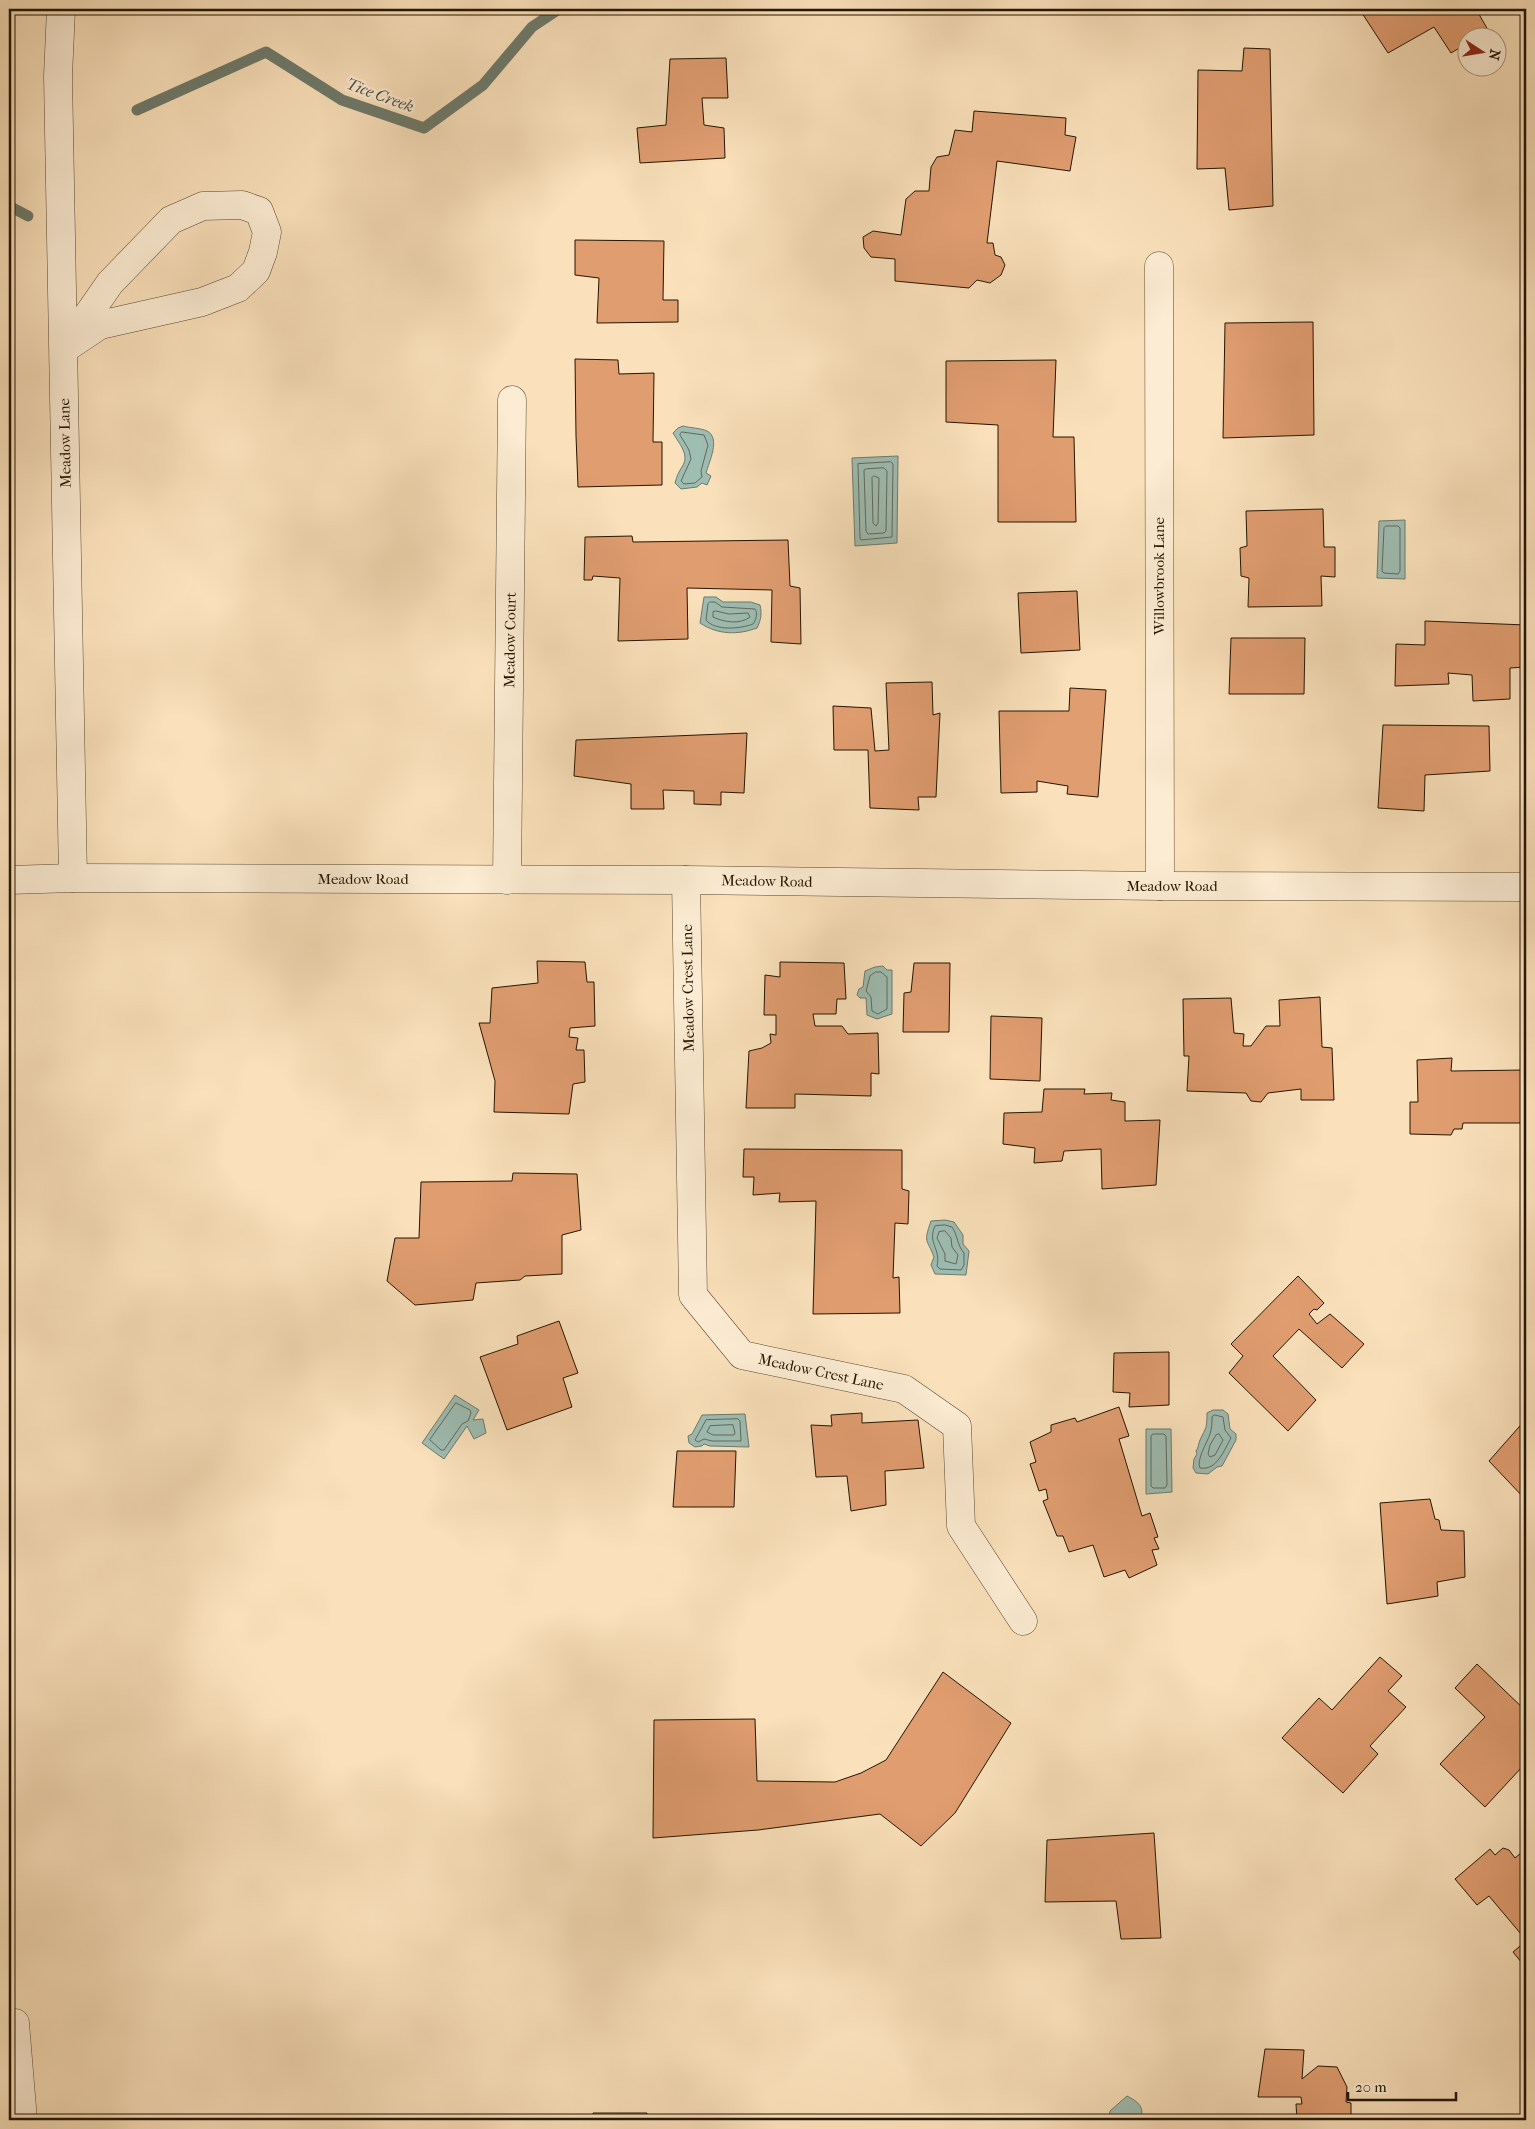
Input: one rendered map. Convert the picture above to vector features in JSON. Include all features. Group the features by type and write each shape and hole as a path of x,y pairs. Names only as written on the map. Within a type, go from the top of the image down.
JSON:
{"street":[{"name":"Meadow Lane","path":"62,9 58,76 73,878"},
{"path":"242,205 259,211 266,232 263,252 256,271 238,288 202,302 100,325 64,349 110,283 171,220 203,206 242,205"},
{"name":"Willowbrook Lane","path":"1159,266 1160,886"},
{"name":"Meadow Court","path":"508,880 512,400"},
{"name":"Meadow Road","path":"9,880 73,878 686,880 1160,886 1526,887"},
{"name":"Meadow Crest Lane","path":"686,880 693,1295 742,1355 904,1389 957,1426 961,1526 1023,1621"},
{"path":"15,2023 23,2120"}],"water":[{"path":"683,426 702,429 711,434 714,444 706,473 711,476 707,485 702,483 697,487 681,489 675,483 684,463 685,454 673,433"},
{"path":"898,456 897,543 855,546 852,458"},
{"path":"1405,520 1405,579 1377,578 1379,521"},
{"path":"704,597 716,597 723,602 751,602 760,605 761,617 757,628 743,632 728,633 714,630 700,623"},
{"path":"883,966 887,970 892,970 892,1014 877,1019 867,1015 866,998 860,998 857,995 859,989 863,987 865,971"},
{"path":"945,1220 954,1222 963,1235 963,1244 969,1251 966,1275 935,1274 931,1265 934,1257 927,1240 927,1234 931,1221"},
{"path":"455,1395 479,1410 473,1420 483,1419 486,1433 474,1439 467,1426 444,1459 422,1443"},
{"path":"1213,1410 1223,1410 1228,1414 1230,1429 1236,1434 1236,1440 1222,1466 1217,1467 1208,1474 1196,1473 1193,1468 1194,1459 1197,1454 1196,1451 1206,1428 1207,1413"},
{"path":"745,1414 749,1447 710,1446 704,1444 695,1447 689,1443 688,1436 692,1434 702,1415"},
{"path":"1146,1429 1171,1429 1172,1492 1146,1494"},
{"path":"1127,2096 1140,2105 1142,2112 1139,2120 1109,2120 1110,2111"}],"building":[{"path":"1476,9 1487,28 1458,28 1458,49 1451,53 1434,27 1388,53 1360,10"},
{"path":"1244,48 1270,49 1273,206 1229,210 1225,168 1197,169 1198,70 1242,71"},
{"path":"726,58 728,98 702,98 704,125 724,128 725,158 640,163 637,128 666,125 670,59"},
{"path":"974,111 1066,118 1065,135 1076,137 1070,171 997,161 987,243 993,243 995,255 1001,257 1005,265 1001,275 990,283 977,280 969,288 895,281 895,259 871,257 864,248 863,237 873,231 901,235 906,199 915,191 929,191 931,167 937,157 949,155 955,130 972,132"},
{"path":"575,240 664,241 663,300 678,300 678,322 597,323 599,278 575,275"},
{"path":"1313,322 1314,435 1223,438 1225,323"},
{"path":"575,359 618,360 619,374 654,373 653,442 662,442 662,485 578,487"},
{"path":"1056,360 1053,437 1074,437 1076,522 998,522 998,425 946,422 946,361"},
{"path":"1323,509 1324,547 1335,547 1335,577 1321,576 1322,606 1248,607 1249,578 1241,576 1240,548 1247,546 1246,511"},
{"path":"632,536 633,542 788,540 790,586 800,588 801,644 771,642 772,590 687,588 688,639 618,641 620,578 593,576 592,580 584,580 585,537"},
{"path":"1077,591 1080,650 1021,653 1018,593"},
{"path":"1425,621 1526,625 1526,667 1510,668 1510,699 1473,701 1472,675 1448,673 1449,684 1395,686 1396,644 1425,645"},
{"path":"1231,638 1305,638 1304,694 1229,694"},
{"path":"932,682 933,715 940,713 936,797 918,797 919,810 870,808 868,750 834,750 833,706 871,708 875,751 889,750 886,683"},
{"path":"1070,688 1106,690 1098,797 1067,794 1068,786 1037,781 1037,792 1001,793 999,711 1069,711"},
{"path":"1383,725 1489,726 1490,771 1425,775 1424,811 1378,808"},
{"path":"747,733 744,793 721,792 721,805 694,804 694,791 663,790 664,809 631,809 631,784 574,776 576,740"},
{"path":"537,961 585,962 587,982 594,982 595,1026 570,1028 569,1037 578,1038 576,1050 584,1050 585,1082 573,1084 569,1114 494,1112 495,1081 479,1023 490,1023 492,988 538,983"},
{"path":"780,962 844,963 846,999 837,999 836,1014 813,1014 815,1026 842,1026 848,1034 878,1033 879,1074 871,1073 871,1096 795,1094 795,1108 746,1108 749,1051 762,1048 771,1043 770,1034 776,1035 776,1015 764,1015 765,975 780,977"},
{"path":"914,963 950,963 949,1032 903,1032 904,993 911,992"},
{"path":"1320,997 1322,1047 1332,1048 1334,1100 1301,1100 1301,1089 1268,1093 1261,1102 1251,1101 1246,1093 1187,1091 1189,1056 1184,1056 1183,999 1231,998 1234,1033 1244,1034 1243,1046 1251,1046 1266,1026 1280,1026 1279,1000"},
{"path":"991,1016 1042,1018 1040,1081 990,1079"},
{"path":"1452,1058 1451,1071 1526,1070 1526,1123 1463,1123 1462,1129 1454,1129 1451,1135 1410,1134 1410,1102 1418,1102 1417,1060"},
{"path":"1044,1089 1085,1089 1084,1094 1112,1093 1111,1100 1125,1102 1125,1121 1160,1120 1156,1185 1102,1189 1101,1149 1064,1151 1062,1161 1034,1163 1035,1148 1003,1144 1004,1113 1042,1112"},
{"path":"744,1149 902,1150 902,1189 909,1191 908,1224 895,1223 893,1278 899,1277 900,1313 813,1314 816,1201 779,1202 780,1193 753,1195 754,1177 743,1177"},
{"path":"513,1173 577,1174 581,1230 562,1235 562,1274 525,1276 520,1280 476,1283 473,1300 415,1305 387,1281 395,1238 419,1238 421,1182 512,1181"},
{"path":"1298,1276 1324,1303 1317,1310 1314,1309 1309,1314 1317,1324 1330,1314 1364,1344 1342,1368 1299,1329 1273,1356 1316,1400 1288,1431 1229,1373 1243,1356 1231,1344"},
{"path":"559,1321 578,1373 563,1378 572,1407 507,1430 480,1357 518,1344 517,1336"},
{"path":"1169,1352 1169,1405 1129,1407 1130,1393 1113,1392 1114,1353"},
{"path":"1119,1407 1129,1436 1119,1439 1142,1516 1150,1513 1158,1537 1154,1538 1159,1549 1152,1550 1157,1565 1129,1578 1125,1570 1104,1577 1093,1545 1069,1552 1063,1536 1057,1536 1043,1501 1048,1499 1046,1489 1039,1491 1030,1464 1036,1462 1030,1442 1051,1432 1051,1425 1075,1418 1077,1422"},
{"path":"862,1413 862,1423 918,1420 924,1468 885,1471 886,1505 851,1511 847,1476 816,1477 811,1425 832,1426 831,1415"},
{"path":"1526,1419 1526,1500 1489,1461"},
{"path":"677,1451 736,1451 734,1507 673,1507"},
{"path":"1430,1499 1435,1519 1439,1520 1441,1530 1464,1531 1465,1577 1437,1582 1438,1596 1387,1604 1380,1503"},
{"path":"1380,1657 1402,1676 1388,1691 1406,1707 1370,1746 1378,1754 1343,1793 1282,1738 1319,1698 1332,1710"},
{"path":"1477,1664 1526,1711 1526,1771 1522,1767 1485,1807 1440,1764 1485,1717 1455,1688"},
{"path":"943,1672 1011,1723 955,1813 921,1846 880,1814 758,1830 653,1838 654,1720 755,1719 757,1781 835,1782 861,1773 886,1760"},
{"path":"1154,1833 1161,1938 1121,1939 1116,1901 1045,1902 1047,1840"},
{"path":"1503,1848 1509,1850 1515,1858 1522,1852 1526,1857 1526,1940 1489,1896 1477,1905 1455,1879 1490,1849 1495,1855"},
{"path":"1526,1941 1526,1968 1513,1952"},
{"path":"1265,2049 1304,2050 1302,2079 1318,2066 1337,2067 1347,2087 1346,2102 1351,2103 1351,2120 1297,2120 1296,2104 1302,2104 1301,2097 1258,2097"},
{"path":"593,2113 647,2113 646,2120 593,2120"}],"waterway":[{"name":"Tice Creek","path":"137,110 266,52 342,100 424,128 483,85 532,27 559,9"},
{"name":"Tice Creek","path":"9,206 28,216"}]}
